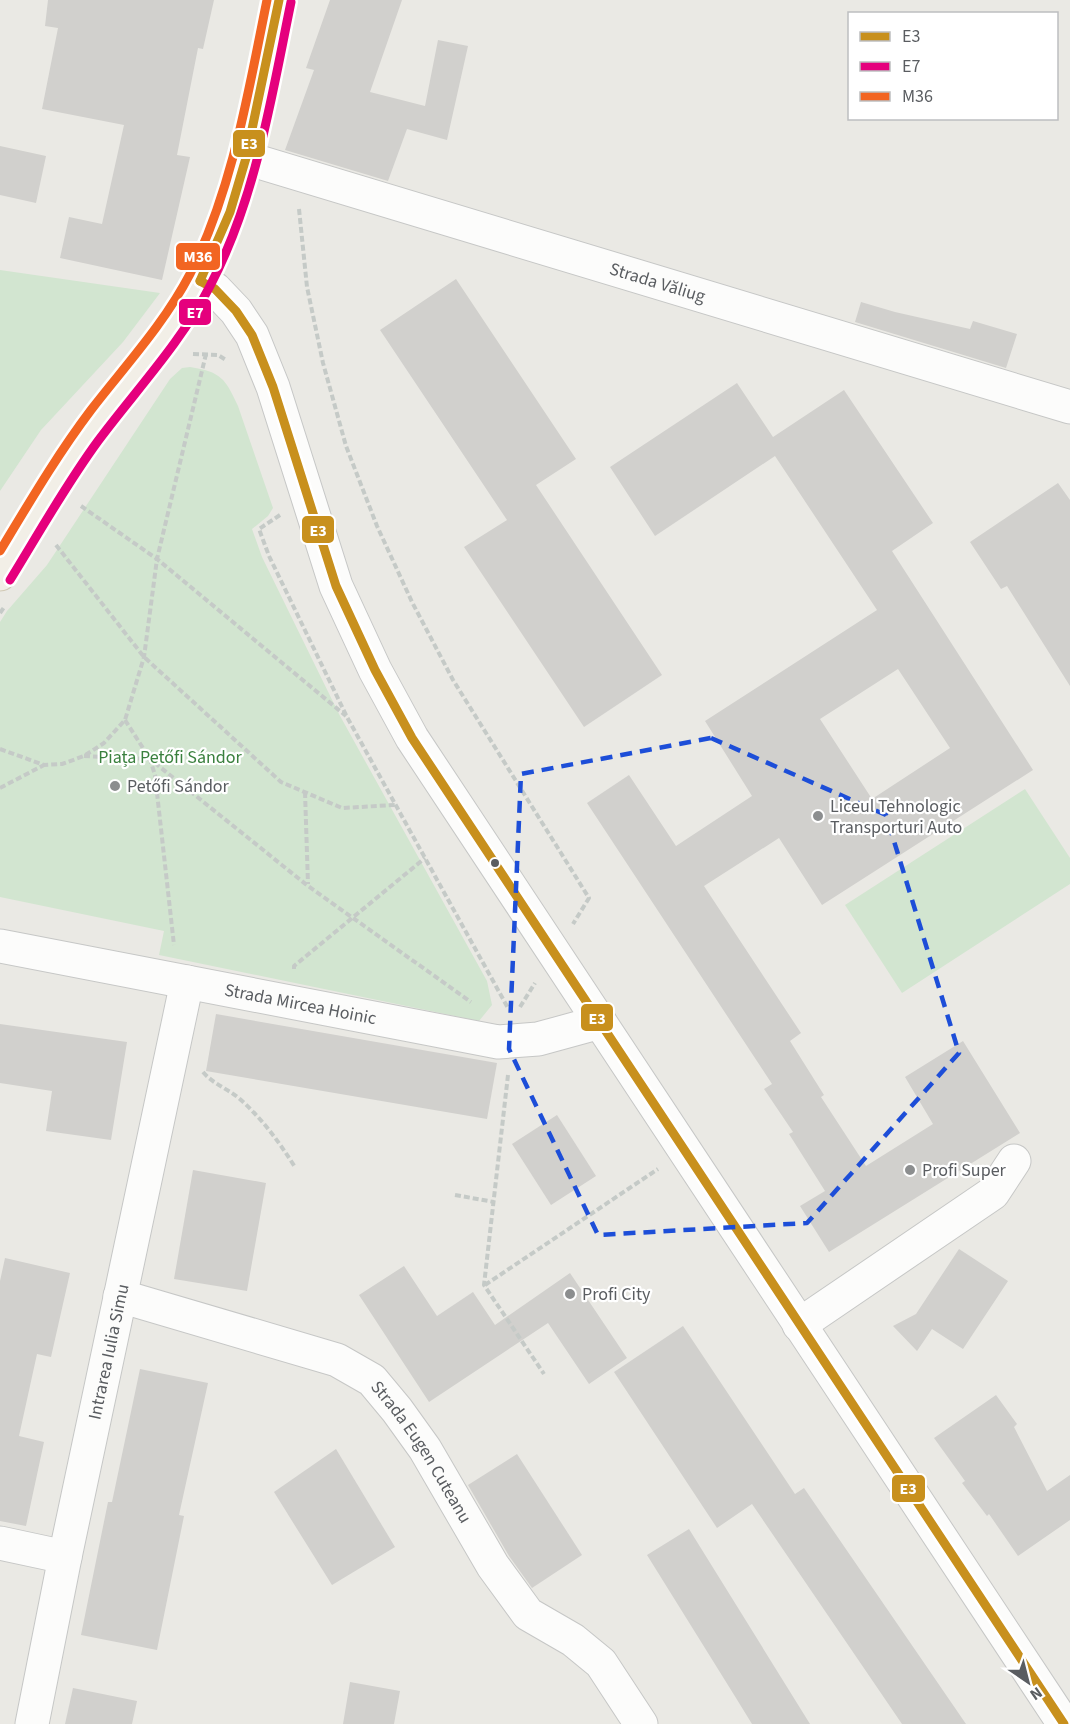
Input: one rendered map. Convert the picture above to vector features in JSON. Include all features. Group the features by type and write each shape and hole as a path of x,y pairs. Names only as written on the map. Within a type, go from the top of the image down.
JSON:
{"main road":[{"path":"3,590 87,437 172,325 200,281 230,212 246,158 279,0"}],"street":[{"name":"Strada Văliug","path":"246,158 1070,407"},
{"path":"200,281 215,289 236,311 252,336 273,387 336,586 375,670 412,738 1064,1724"},
{"name":"Strada Mircea Hoinic","path":"0,946 181,968 290,1001 498,1042 517,1033 538,1039 600,1022"},
{"name":"Intrarea Iulia Simu","path":"32,1724 120,1296 181,968"},
{"path":"799,1325 993,1193 1014,1161"},
{"name":"Strada Eugen Cuteanu","path":"120,1296 337,1360 372,1380 425,1449 494,1566 528,1614 573,1640 601,1663 641,1724"},
{"path":"0,1543 65,1557"}],"path":[{"path":"295,171 307,287 323,363 346,446 377,526 412,602 453,680 589,898 554,953 517,1033 484,1285 544,1374"},
{"path":"187,357 194,353 206,354 218,356 230,362"},
{"path":"0,749 44,765 62,764 84,756 104,743 125,720 144,657 157,559 206,354"},
{"path":"75,516 87,496"},
{"path":"81,506 157,559 347,717"},
{"path":"282,514 259,529 269,556 347,717 425,858 517,1033"},
{"path":"49,554 62,535"},
{"path":"55,545 144,657 281,782 342,808 395,804"},
{"path":"0,613 3,590"},
{"path":"125,720 150,759 155,775 181,968"},
{"path":"84,756 150,759 308,886 480,1008"},
{"path":"0,788 44,765"},
{"path":"305,792 308,886"},
{"path":"290,1001 294,966 425,858"},
{"path":"201,1070 210,1080 239,1098 269,1127 296,1167"},
{"path":"484,1285 685,1150"},
{"path":"455,1194 494,1202"}],"highlighted area":[{"path":"711,738 886,815 959,1053 807,1223 598,1235 509,1049 521,774"}],"green space":[{"path":"0,270 160,293 123,342 41,430 0,491"},
{"name":"Piața Petőfi Sándor","path":"190,367 209,371 221,378 238,406 273,508 268,516 252,529 262,557 339,714 487,981 492,1005 479,1021 159,955 164,931 0,897 0,622 47,565 170,379 182,368"},
{"path":"1025,789 1070,858 1070,884 902,993 845,905"}],"building":[{"path":"48,0 214,0 203,49 198,48 177,155 190,157 162,280 60,258 69,217 102,224 124,125 42,109 58,28 45,26"},
{"path":"330,0 402,0 370,92 425,106 438,40 468,46 447,140 407,129 388,181 285,150 314,70 306,68"},
{"path":"0,146 46,156 36,203 0,195"},
{"path":"456,279 576,459 536,485 662,675 584,727 464,547 507,520 380,330"},
{"path":"861,302 970,329 973,321 1017,334 1006,368 855,322"},
{"path":"737,383 773,437 844,390 933,523 892,551 1033,770 822,905 779,838 704,886 801,1033 790,1041 824,1095 821,1097 866,1166 933,1124 905,1077 963,1041 1020,1133 829,1252 800,1206 825,1191 789,1134 793,1132 764,1089 772,1084 587,803 629,775 676,846 752,796 705,721 877,610 775,456 655,536 610,467","holes":["898,669 950,748 872,799 820,719"]},
{"path":"1058,483 1070,500 1070,686 1007,586 1001,589 970,542"},
{"path":"216,1014 497,1063 487,1119 206,1071"},
{"path":"0,1024 127,1042 111,1140 46,1131 52,1091 0,1083"},
{"path":"557,1115 596,1176 551,1205 512,1144"},
{"path":"193,1170 266,1183 247,1291 174,1279"},
{"path":"959,1249 1008,1281 963,1349 932,1329 917,1351 893,1326 916,1314"},
{"path":"5,1258 70,1273 51,1357 37,1354 19,1436 44,1442 26,1526 0,1521 0,1281"},
{"path":"404,1266 437,1316 473,1292 495,1325 570,1273 627,1358 589,1384 548,1323 429,1402 359,1295"},
{"path":"683,1326 795,1494 804,1488 966,1724 902,1724 752,1504 717,1528 614,1372"},
{"path":"140,1369 208,1383 179,1515 184,1516 157,1650 81,1635 108,1502 112,1502"},
{"path":"996,1395 1017,1424 1014,1427 1047,1491 1070,1475 1070,1520 1018,1556 989,1514 987,1516 962,1483 965,1481 934,1438"},
{"path":"336,1449 395,1547 332,1585 274,1492"},
{"path":"517,1454 582,1555 532,1588 509,1556 468,1485"},
{"path":"689,1529 810,1724 752,1724 647,1555"},
{"path":"350,1682 400,1691 394,1724 343,1724"},
{"path":"73,1688 137,1701 132,1724 65,1724"}],"transit line":[{"name":"M36","path":"0,551 67,444 144,344 190,274 218,208 228,174 246,105 267,0"},
{"name":"E3","path":"200,281 230,212 246,158 279,0"},
{"name":"E7","path":"10,580 86,458 172,347 210,286 226,253 251,183 269,111 291,2"},
{"name":"E3","path":"200,281 215,289 236,311 252,335 273,387 336,586 375,670 412,738 1064,1724"}],"place":[{"name":"Petőfi Sándor","path":"115,786"},
{"name":"Liceul Tehnologic Transporturi Auto","path":"818,816"},
{"name":"Profi Super","path":"910,1170"},
{"name":"Profi City","path":"570,1294"}]}
